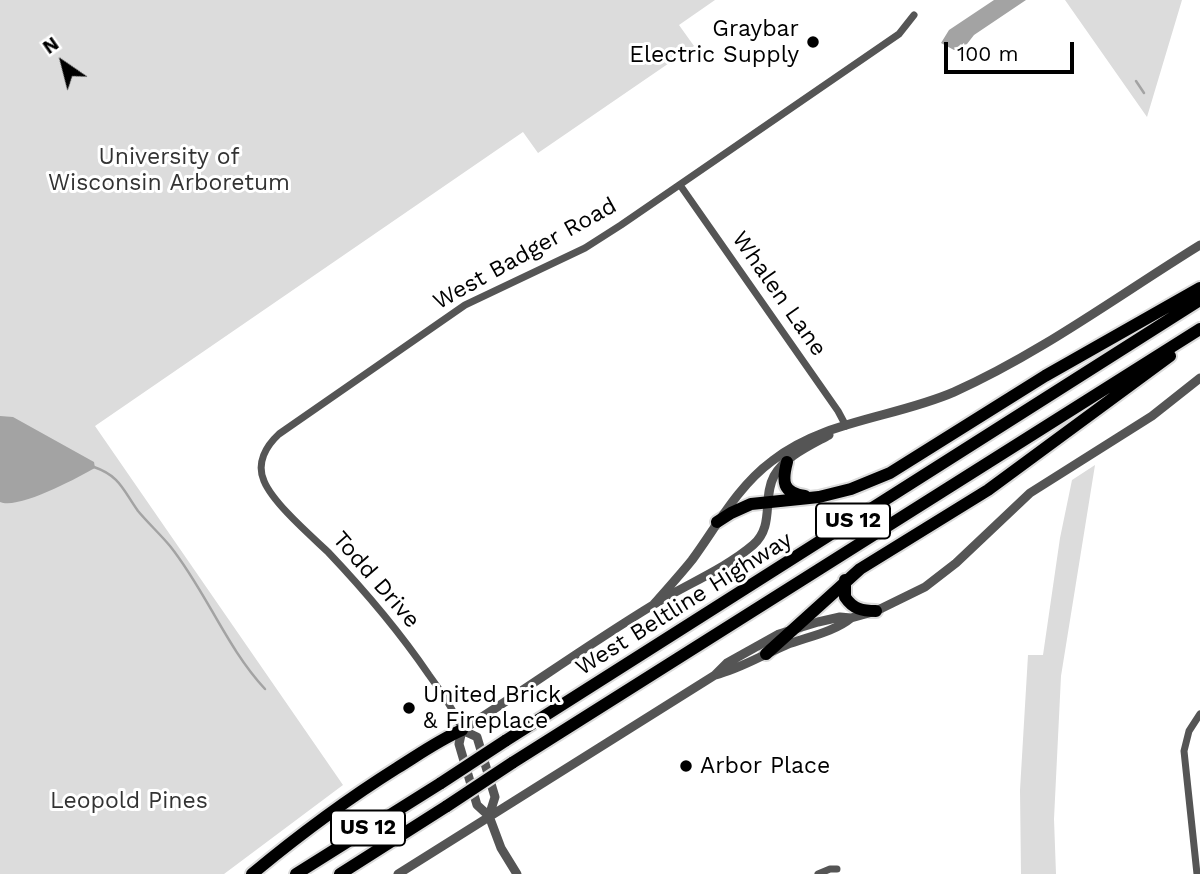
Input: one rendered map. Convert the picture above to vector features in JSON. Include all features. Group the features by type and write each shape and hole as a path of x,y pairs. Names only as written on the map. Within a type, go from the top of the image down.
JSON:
{"highway":[{"path":"717,522 751,504 819,497 851,489 890,472 1045,376 1200,288"},
{"name":"West Beltline Highway","path":"296,874 1200,300"},
{"name":"West Beltline Highway","path":"340,874 1200,329"},
{"path":"766,654 845,580 876,557 998,484 1200,335"},
{"path":"787,461 783,478 784,486 789,492 819,497"},
{"path":"845,580 844,592 848,601 863,611 876,611"},
{"path":"252,874 351,797 444,738 463,730"}],"street":[{"name":"West Badger Road","path":"262,458 268,444 279,434 458,310 586,248 899,33 914,15"},
{"name":"Whalen Lane","path":"680,185 846,426"},
{"path":"654,604 690,563 717,522 753,477 771,461 813,436 923,403 1002,369 1200,245"},
{"path":"398,874 715,675 727,663 746,652 796,628 876,611 914,594 936,580 1030,494 1152,416 1199,382"},
{"path":"463,730 654,604 751,547 765,529 769,487 775,473 787,461 846,426"},
{"name":"Todd Drive","path":"262,458 261,473 264,483 391,621 452,709 463,730 477,737 495,797 489,816"},
{"path":"715,675 731,671 766,654 842,625 851,618"},
{"path":"1197,874 1184,751 1189,731 1200,714"},
{"name":"Todd Drive","path":"463,730 459,744 477,806 489,816 501,848 517,874"},
{"path":"818,874 837,869"}],"green space":[{"name":"University of Wisconsin Arboretum","path":"0,0 715,0 679,25 694,46 538,153 523,132 95,426 343,785 224,874 0,874"},
{"path":"1065,0 1182,0 1147,117"},
{"path":"1095,465 1061,676 1054,819 1056,874 1021,874 1020,790 1028,655 1043,655 1060,538 1072,480"}],"shaded area":[{"path":"994,0 1026,0 974,35 967,44 954,50 941,43 949,30"},
{"path":"0,416 13,417 94,462 95,468 33,497 9,503 0,502"}],"waterway":[{"path":"1136,81 1144,93"},
{"path":"94,467 115,479 138,511 170,546 195,581 227,637 265,689"}],"place":[{"name":"Graybar Electric Supply","path":"813,42"},
{"name":"United Brick & Fireplace","path":"409,708"},
{"name":"Arbor Place","path":"686,766"}],"park label":[{"name":"Leopold Pines","path":"129,801"}]}
